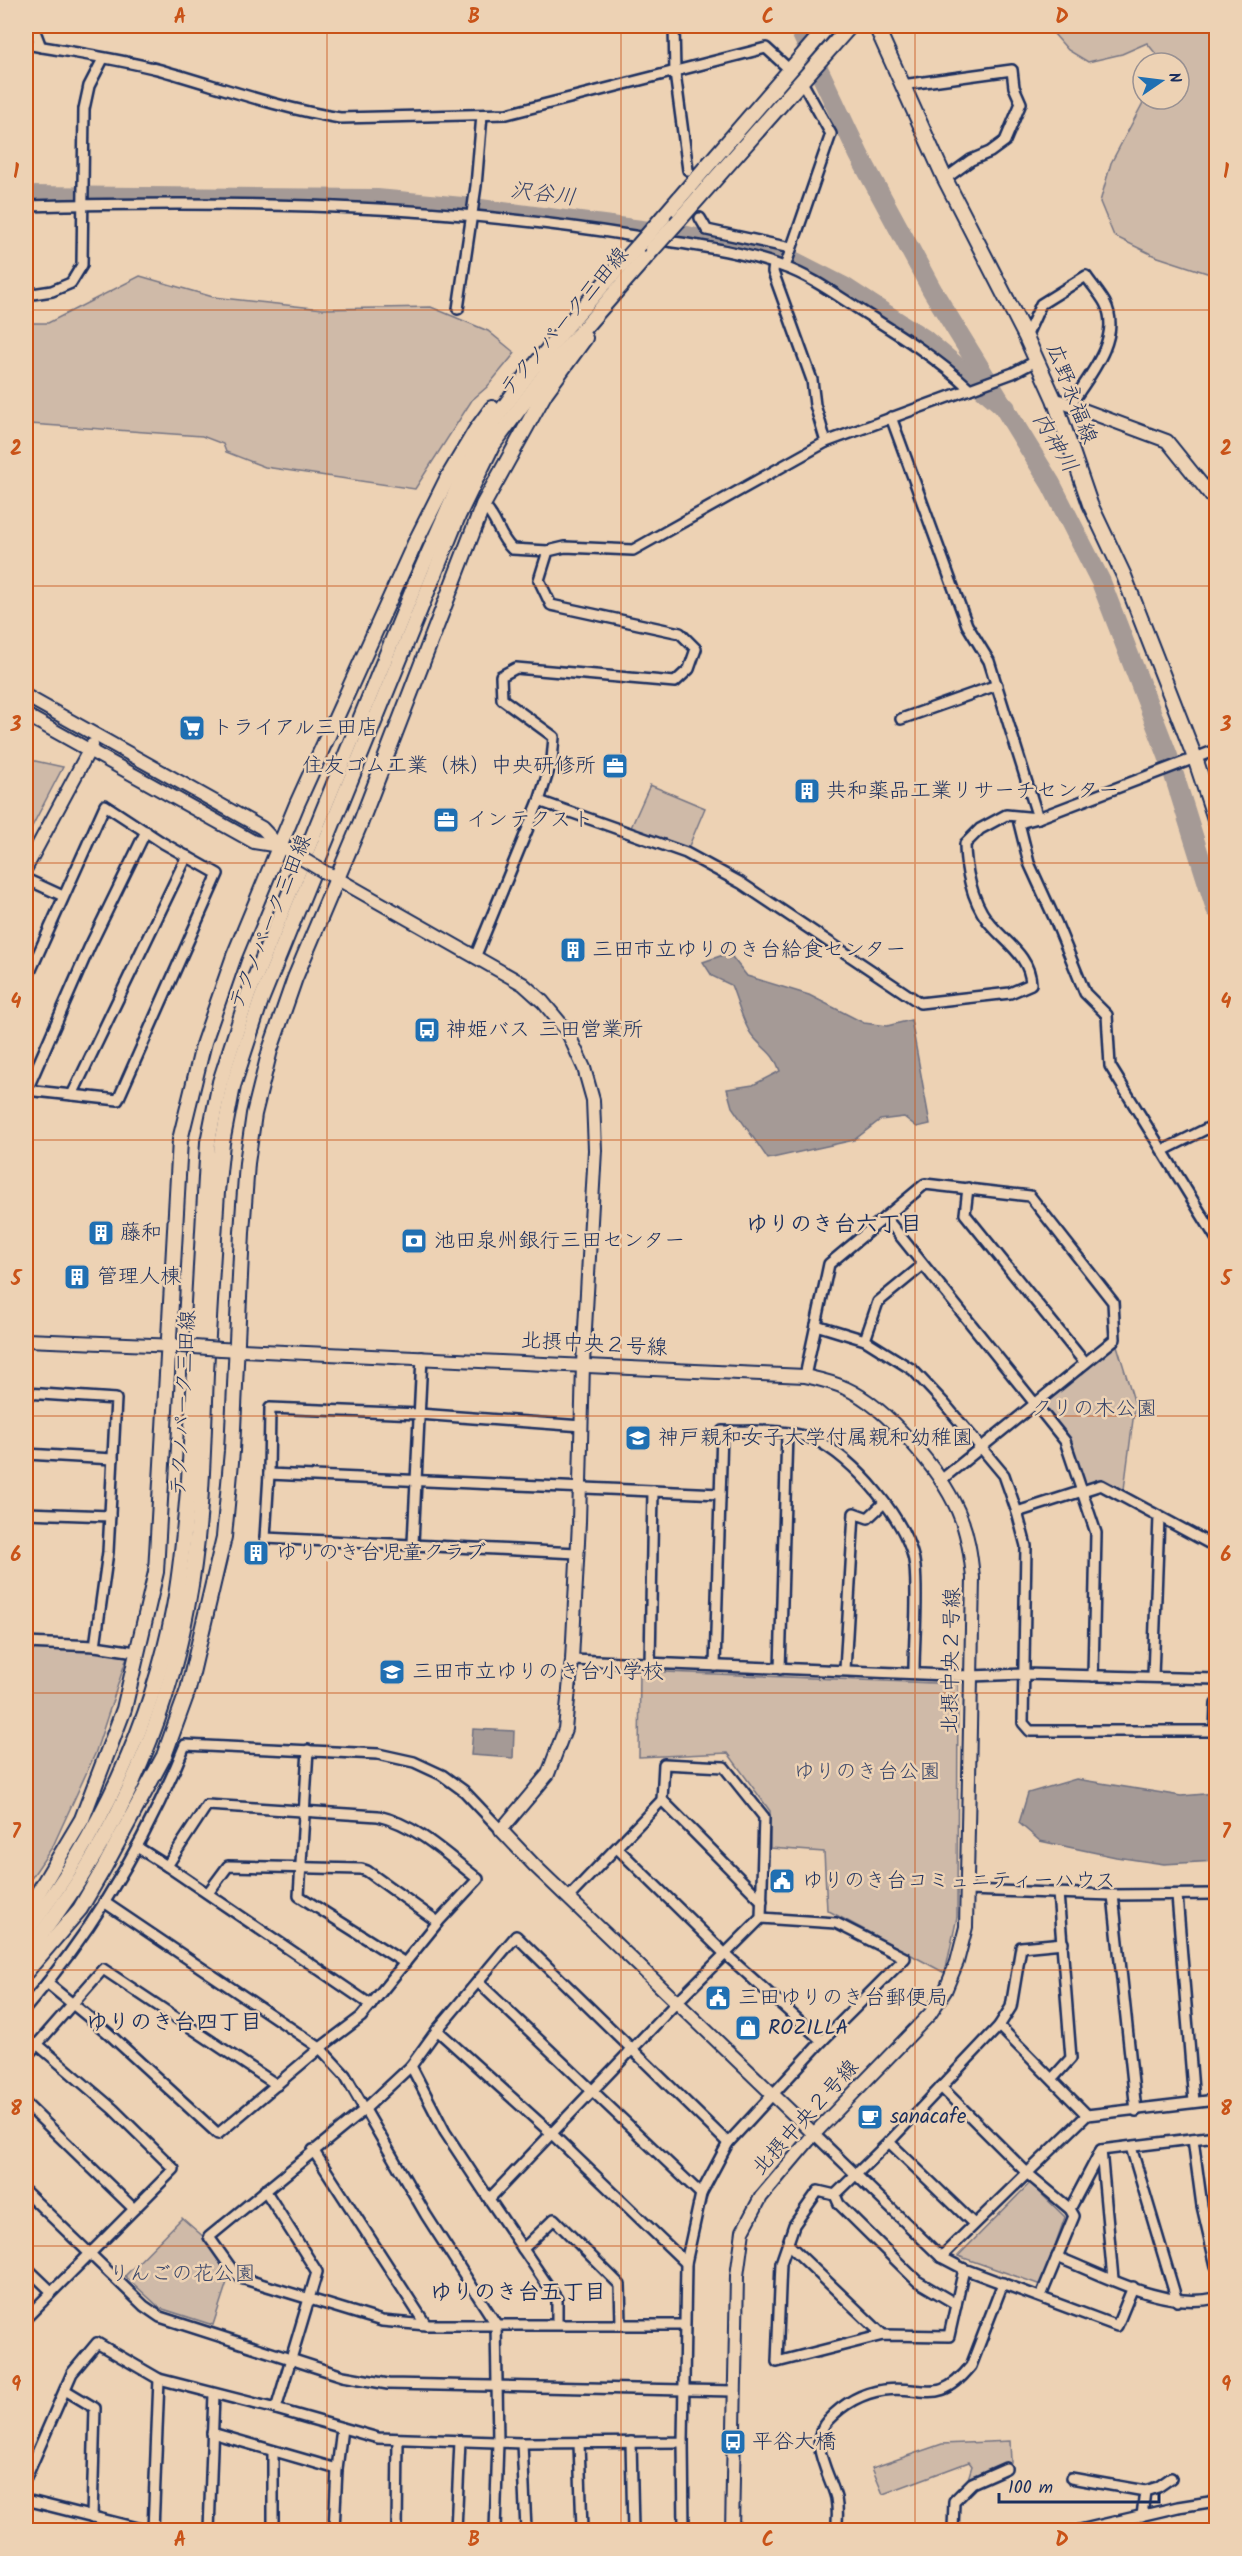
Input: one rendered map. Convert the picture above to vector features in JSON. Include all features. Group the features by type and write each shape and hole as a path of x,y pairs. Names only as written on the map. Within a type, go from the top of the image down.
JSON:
{"main road":[{"name":"テクノパーク三田線","path":"26,1932 85,1845 128,1757 157,1675 174,1607 189,1480 208,1142 220,1083 233,1038 421,570 460,480 493,422 578,313 827,26"},
{"name":"テクノパーク三田線","path":"26,1953 96,1853 120,1810 170,1680 187,1609 198,1538 216,1203 222,1143 233,1086 261,1000 463,506 492,446 551,366 850,26"},
{"name":"広野永福線","path":"876,26 945,179 1026,337 1054,399 1090,504 1124,576 1216,822"},
{"path":"26,1972 80,1909 164,1756 188,1690 224,1537 238,1350 242,1232 247,1163 254,1114 270,1050 294,978 332,876 406,709 483,505 545,393 577,349 608,300"},
{"path":"26,1913 82,1819 124,1708 156,1572 174,1346 180,1140 204,1042 234,956 285,849 410,554 448,477 476,430 522,368 562,320 578,313"},
{"path":"26,1981 45,1952"}],"street":[{"path":"33,26 41,46"},
{"path":"674,26 675,73 688,170"},
{"path":"26,44 156,69 207,86 339,118 507,114 532,110 766,48 794,65"},
{"path":"26,295 52,291 71,283 82,265 84,109 89,86 104,59"},
{"path":"902,85 1012,70 1014,87 1021,103 1005,141 990,152 971,160 945,179"},
{"path":"785,267 831,134 806,77"},
{"path":"458,309 472,217 482,115"},
{"path":"26,206 82,204 358,207 587,229 725,251 785,267 833,293 907,340 951,371 970,389"},
{"path":"700,218 707,230 791,248"},
{"path":"774,264 773,272 812,380 815,405 826,441"},
{"path":"1026,337 1041,304 1086,276 1106,305 1111,327 1103,351 1070,405"},
{"path":"483,505 494,516 502,540 512,549 548,551 566,547 633,550 826,441 1013,373 1036,361"},
{"path":"1054,399 1167,441 1216,502"},
{"path":"891,417 966,625 989,661 1038,818"},
{"path":"476,955 539,801 552,759 554,737 502,699 501,676 516,668 675,682 689,669 696,649 680,633 551,606 539,580 548,551"},
{"path":"901,719 997,685"},
{"path":"26,696 262,828 285,849 476,955 523,984 549,1009 567,1031 585,1068 593,1100 595,1150 583,1364 578,1553 572,1660 565,1729 557,1755 538,1789 501,1830"},
{"path":"26,715 254,842 285,849"},
{"path":"26,868 97,737"},
{"path":"1216,750 1038,818 1019,823 1029,863 1085,993 1107,1015 1110,1066 1164,1150 1216,1238"},
{"path":"539,801 686,853 741,883 920,1003 1010,993 1030,984 1030,975 1024,960 987,920 977,904 965,856 965,844 980,829 1006,815 1038,818"},
{"path":"26,981 105,805 218,874 118,1100 26,1090 89,948 146,831"},
{"path":"72,1095 187,856"},
{"path":"26,879 63,896"},
{"path":"1164,1150 1216,1124"},
{"path":"805,1376 829,1264 925,1184 1030,1196 1113,1302 1115,1339 940,1480"},
{"path":"968,1188 965,1214 1085,1363"},
{"path":"885,1217 1036,1402 1065,1441 1096,1533 1093,1676"},
{"path":"865,1340 878,1302 923,1265"},
{"path":"816,1325 865,1340 913,1371 943,1402 1004,1475 1026,1546 1023,1723 1030,1731 1215,1731 1216,1704"},
{"path":"26,1340 174,1346"},
{"name":"北摂中央２号線","path":"174,1346 805,1376 844,1387 864,1398 886,1415 940,1480 959,1512 969,1545 973,1578 966,1927 957,1962 945,1991 930,2014 814,2134 761,2197 743,2231 737,2276 732,2530"},
{"path":"413,1543 423,1357"},
{"path":"26,1394 116,1399 108,1552 95,1646"},
{"path":"578,1553 413,1543 266,1538 270,1408 419,1414 582,1426"},
{"path":"715,1666 722,1431 787,1433 812,1439 837,1452 862,1475 903,1530 915,1566 914,1672"},
{"path":"780,1669 787,1433"},
{"path":"26,1454 113,1459"},
{"path":"269,1474 720,1494"},
{"path":"1017,1512 1101,1485 1216,1547"},
{"path":"650,1664 653,1491"},
{"path":"845,1670 854,1513 868,1518 884,1503"},
{"path":"26,1513 110,1516"},
{"path":"1153,1676 1159,1517"},
{"path":"26,1643 95,1646 129,1651"},
{"path":"572,1660 971,1676 1024,1674 1216,1679"},
{"path":"26,2008 78,1942 104,1902 162,1801 185,1745 378,1754 414,1762 442,1775 464,1791 568,1898 678,2001 941,2257 964,2269 1117,2326 1133,2287"},
{"path":"308,1750 299,1896 405,1963"},
{"path":"489,2199 632,2048 761,1918 764,1817 724,1767 664,1764 662,1800 568,1898"},
{"path":"662,1800 762,1901"},
{"path":"47,1983 218,2134 320,2048 361,2017 438,1922 478,1879 399,1821 378,1816 207,1805 167,1866"},
{"path":"137,1847 371,2005"},
{"path":"617,1848 724,1953 822,2041"},
{"path":"208,1893 228,1866 367,1871 438,1922"},
{"path":"967,1890 1113,1895 1216,1894"},
{"path":"1053,2078 1071,2058 1058,1893"},
{"path":"1113,1895 1136,2111"},
{"path":"1177,1896 1194,2102"},
{"path":"104,1902 320,2048 345,2075 426,2215 496,2324 498,2442 495,2530"},
{"path":"684,2530 683,2325 686,2263 701,2194 728,2143 822,2041 905,1958 836,1923 761,1918"},
{"path":"683,2325 426,2325 382,2321 241,2278 233,2271 209,2237 364,2110 411,2066 437,2030 516,1936 728,2143"},
{"path":"835,2195 889,2142 999,2026 1011,2007 1022,1947 1063,1943"},
{"path":"26,2057 74,2005 103,1969 277,2085"},
{"path":"478,1982 701,2194"},
{"path":"999,2026 1088,2115"},
{"path":"437,2030 551,2133 686,2263"},
{"path":"26,2318 174,2169 113,2109 38,2044"},
{"path":"411,2066 445,2132 557,2299 557,2324"},
{"path":"940,2087 1028,2174 1070,2209 1074,2216 1041,2296"},
{"path":"941,2257 1088,2115 1216,2100"},
{"path":"26,2104 134,2209"},
{"path":"1101,2150 1216,2136"},
{"path":"1193,2139 1202,2206 1216,2266"},
{"path":"889,2142 974,2224"},
{"path":"1131,2147 1177,2301"},
{"path":"313,2150 426,2325"},
{"path":"1070,2209 1101,2150"},
{"path":"1101,2150 1113,2279"},
{"path":"265,2190 317,2272 276,2409"},
{"path":"835,2195 818,2191 794,2225 781,2263 777,2362 883,2335 949,2336 964,2269"},
{"path":"26,2192 88,2254 144,2306 160,2317 190,2329 343,2376 388,2384 734,2391"},
{"path":"835,2195 839,2204 916,2282 956,2304"},
{"path":"523,2249 554,2219 620,2285 621,2324"},
{"path":"788,2244 883,2335"},
{"path":"1057,2257 1133,2287 1177,2301 1216,2298"},
{"path":"26,2267 51,2291"},
{"path":"836,2530 839,2518 836,2497 819,2449 823,2425 850,2401 868,2394 885,2390 935,2393 963,2376 972,2366 1003,2283"},
{"path":"26,2478 72,2373 97,2343 159,2379 378,2438 522,2443 683,2442"},
{"path":"153,2530 159,2379"},
{"path":"65,2390 95,2408 92,2517"},
{"path":"209,2530 214,2394"},
{"path":"334,2530 342,2428"},
{"path":"212,2433 337,2469"},
{"path":"397,2530 398,2439"},
{"path":"456,2530 460,2441"},
{"path":"579,2442 582,2530"},
{"path":"631,2442 633,2530"},
{"path":"522,2443 526,2530"},
{"path":"273,2451 273,2530"},
{"path":"953,2530 954,2501 972,2484 1005,2468"},
{"path":"1071,2478 1145,2491 1158,2487 1171,2478"},
{"path":"1142,2516 1145,2491"},
{"path":"26,2500 145,2530"},
{"path":"1080,2530 1216,2501"}],"green space":[{"path":"1047,26 1216,26 1216,276 1155,256 1114,236 1100,202 1111,163 1139,111 1191,111 1191,51 1154,51 1147,43 1122,54 1088,62 1068,50"},
{"path":"140,276 213,297 323,309 431,307 488,331 515,353 487,387 472,400 415,489 265,467 226,452 223,444 202,436 30,424 26,427 26,323 48,323"},
{"path":"26,759 63,767 26,838"},
{"path":"650,785 705,808 686,853 629,832"},
{"name":"クリの木公園","path":"1115,1339 1135,1404 1123,1497 1101,1485 1082,1491 1065,1441 1036,1403"},
{"path":"26,1643 129,1651 95,1754 53,1846 26,1886"},
{"name":"ゆりのき台公園","path":"640,1671 958,1684 957,1917 945,1973 827,1910 824,1852 770,1848 770,1811 728,1753 639,1757"},
{"path":"1030,2183 1065,2217 1041,2285 958,2256"},
{"name":"りんごの花公園","path":"182,2218 206,2239 229,2276 213,2325 160,2308 125,2276"},
{"path":"1010,2441 1011,2462 1006,2468 972,2483 968,2479 972,2466 969,2462 883,2494 872,2468 942,2444"}],"shaded area":[{"path":"729,953 747,976 809,995 864,1023 887,1026 911,1020 930,1124 917,1127 904,1117 880,1120 854,1140 768,1159 732,1107 727,1089 753,1085 780,1071 771,1055 748,1029 731,985 712,976 703,962"},
{"path":"473,1729 514,1731 513,1758 471,1755"},
{"path":"1076,1779 1181,1796 1216,1793 1216,1861 1164,1864 1116,1857 1040,1841 1019,1823 1028,1793"}],"waterway":[{"name":"内神川","path":"798,26 859,155 932,290 1051,484 1101,582 1168,756 1216,909"},
{"name":"沢谷川","path":"26,196 377,199 473,208 687,236 795,262 844,287 924,339 1006,408"}],"place":[{"name":"トライアル三田店","path":"192,728"},
{"name":"住友ゴム工業（株）中央研修所","path":"615,766"},
{"name":"共和薬品工業リサーチセンター","path":"807,791"},
{"name":"インテクスト","path":"446,820"},
{"name":"三田市立ゆりのき台給食センター","path":"573,950"},
{"name":"神姫バス 三田営業所","path":"427,1030"},
{"name":"藤和","path":"101,1233"},
{"name":"池田泉州銀行三田センター","path":"414,1241"},
{"name":"管理人棟","path":"77,1277"},
{"name":"神戸親和女子大学付属親和幼稚園","path":"638,1438"},
{"name":"ゆりのき台児童クラブ","path":"256,1553"},
{"name":"三田市立ゆりのき台小学校","path":"392,1672"},
{"name":"ゆりのき台コミュニティーハウス","path":"782,1881"},
{"name":"三田ゆりのき台郵便局","path":"718,1998"},
{"name":"ROZILLA","path":"748,2028"},
{"name":"sanacafe","path":"870,2117"},
{"name":"平谷大橋","path":"733,2442"}],"district":[{"name":"ゆりのき台六丁目","path":"834,1225"},
{"name":"ゆりのき台四丁目","path":"174,2023"},
{"name":"ゆりのき台五丁目","path":"518,2293"}]}
